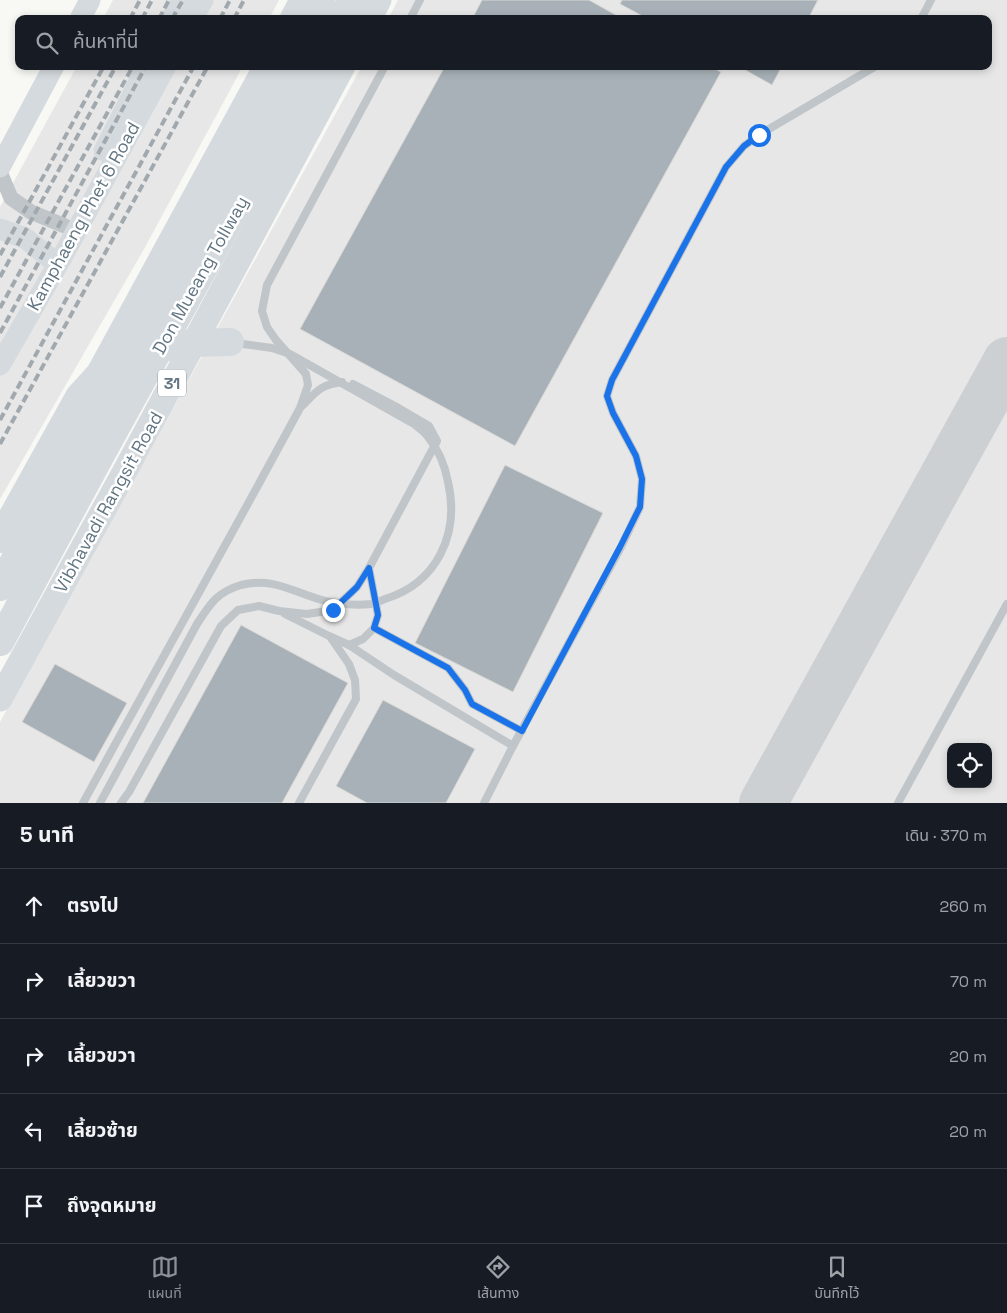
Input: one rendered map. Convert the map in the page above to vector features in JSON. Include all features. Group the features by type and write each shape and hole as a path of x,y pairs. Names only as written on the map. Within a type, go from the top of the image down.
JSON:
{"highway":[{"path":"294,15 302,0"},
{"path":"313,15 321,0"},
{"path":"343,15 352,0"},
{"path":"371,15 379,0"},
{"path":"0,553 264,70"},
{"name":"Don Mueang Tollway","path":"0,587 283,70"},
{"name":"Don Mueang Tollway","path":"0,642 313,70"},
{"name":"Vibhavadi Rangsit Road","path":"0,699 341,70"},
{"path":"0,539 79,397 109,364 142,352 189,343 230,342"}],"main road":[{"path":"82,15 90,0"},
{"path":"173,15 182,0"},
{"path":"194,15 203,0"},
{"path":"0,167 52,70"},
{"name":"Kamphaeng Phet 6 Road","path":"0,345 51,259 65,226 145,70"},
{"name":"Kamphaeng Phet 6 Road","path":"0,365 61,259 164,70"},
{"path":"0,229 25,238 51,259"}],"street":[{"path":"0,172 12,198 31,212 65,226"}],"lane":[{"path":"412,15 420,0"},
{"path":"923,15 931,0"},
{"path":"83,803 300,408 308,385 306,374 267,327 262,311 267,285 383,70"},
{"path":"484,803 640,507 642,479 636,456 613,413 607,396 616,372 726,167 744,146 759,135 869,70"},
{"path":"100,803 197,624 212,601 226,590 242,585 264,582 284,586 321,600 349,605 371,604 398,595 424,578 436,563 444,548 450,530 452,510 447,476 436,448 427,435 414,424 290,354 272,348 230,342"},
{"path":"122,803 221,626 238,610 260,606 279,611 307,614 333,610 357,587 369,568 437,441 429,426 349,382 329,384 320,388 300,408"},
{"path":"349,645 364,639 374,628 378,615 369,568"},
{"path":"898,803 1007,604"},
{"path":"279,611 349,645 394,675 513,746"},
{"path":"374,628 448,668 465,690 472,704 522,731"},
{"path":"299,803 356,699 355,680 349,664 329,636"},
{"path":"127,803 129,792"}],"shaded area":[{"path":"113,0 279,0 271,15 105,15"},
{"path":"398,0 1007,0 1007,803 0,803 0,722 360,70 992,70 992,15 390,15"},
{"path":"75,70 241,70 144,249 0,499 0,207"}],"building":[{"path":"482,0 589,0 616,15 474,15"},
{"path":"622,0 818,0 810,15 641,15 620,4"},
{"path":"443,70 717,70 721,72 515,446 300,329"},
{"path":"745,70 780,70 772,85"},
{"path":"505,465 603,513 513,692 415,643"},
{"path":"241,625 348,683 282,803 143,803"},
{"path":"55,664 127,703 94,762 22,722"},
{"path":"383,700 475,749 446,803 367,803 336,786"}],"taxiway":[{"path":"763,803 1007,361"}],"railway":[{"path":"132,15 140,0"},
{"path":"144,15 152,0"},
{"path":"161,15 169,0"},
{"path":"174,15 183,0"},
{"path":"222,15 230,0"},
{"path":"236,15 244,0"},
{"path":"0,255 102,70"},
{"path":"0,277 114,70"},
{"path":"0,308 131,70"},
{"path":"0,333 144,70"},
{"path":"0,420 192,70"},
{"path":"0,444 206,70"}],"route":[{"path":"333,610 357,587 369,568 378,615 374,628 448,668 465,690 472,704 522,731 640,507 642,479 636,456 613,413 607,396 612,380 726,167 744,146 759,135"}]}
